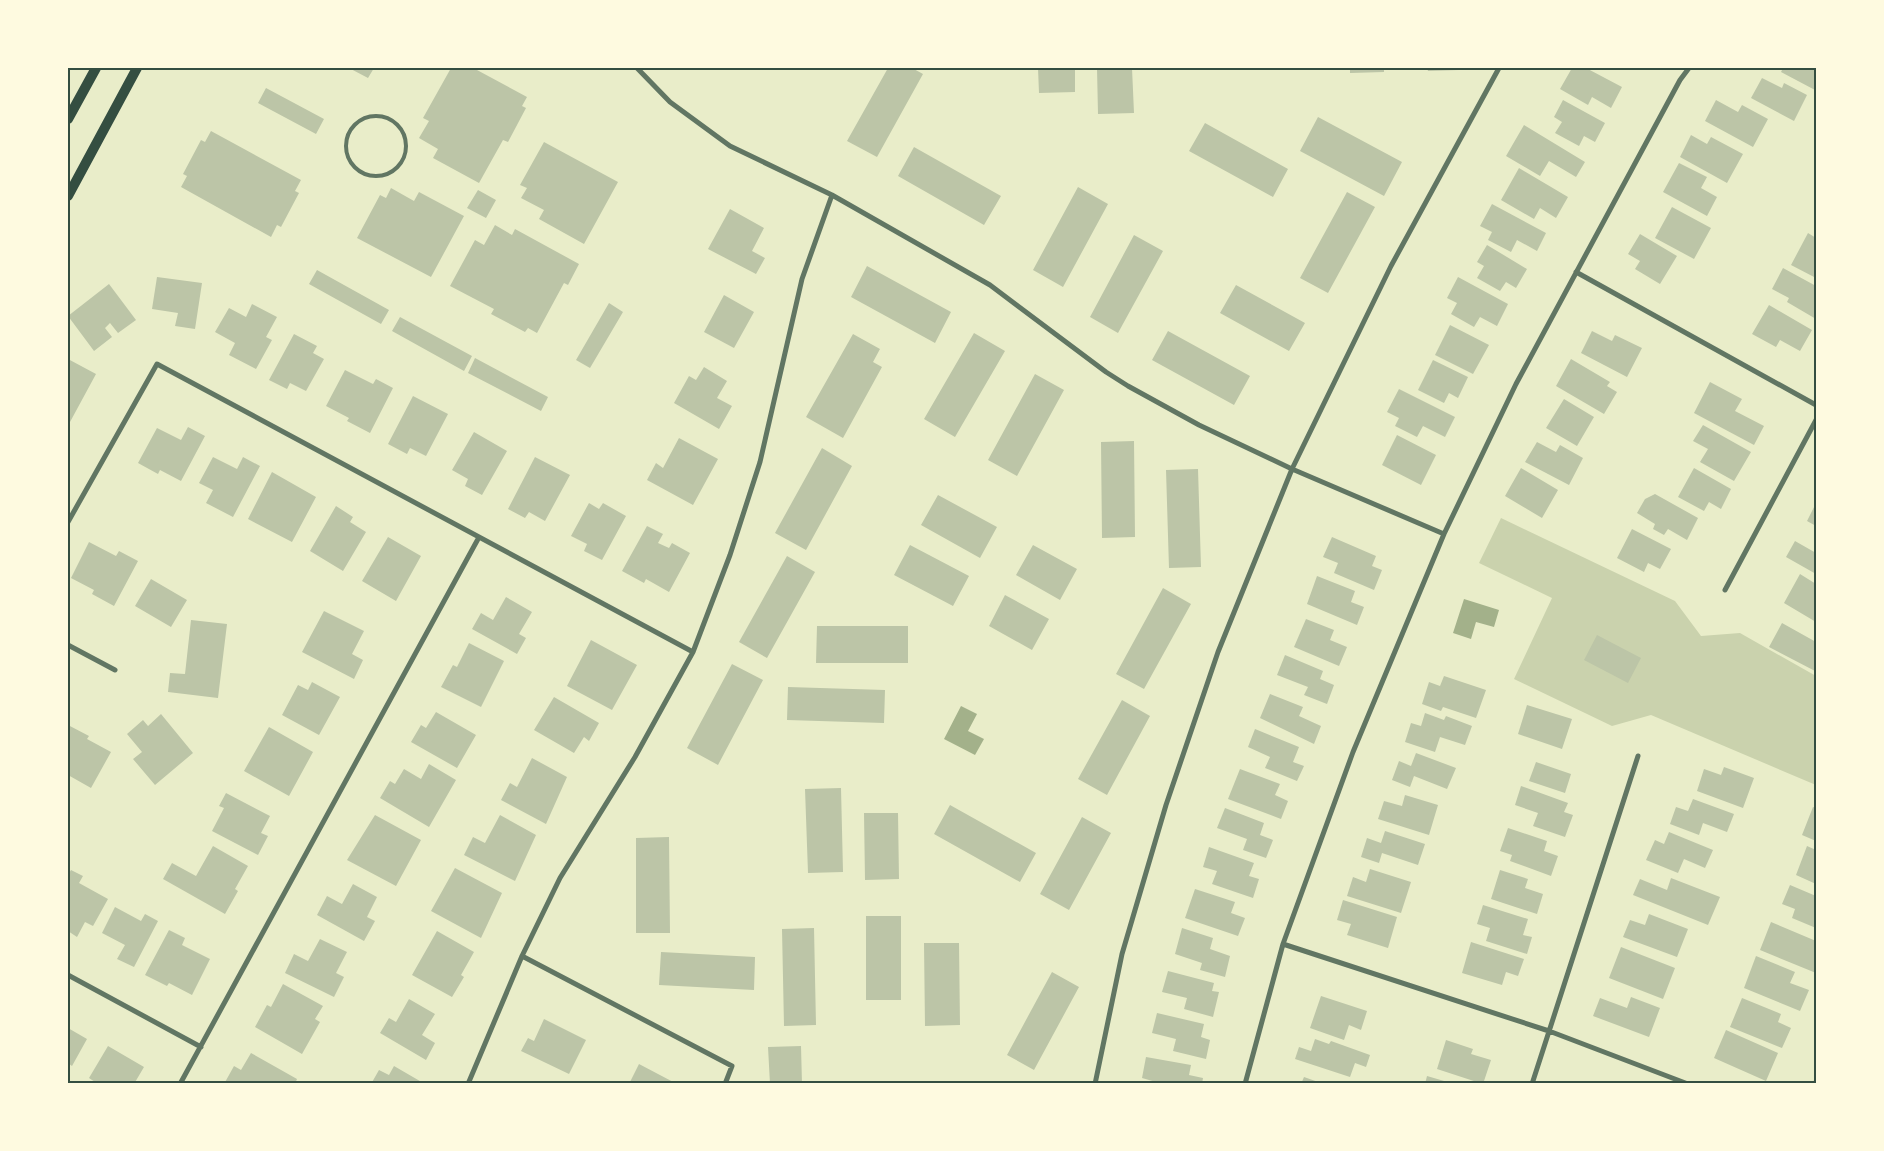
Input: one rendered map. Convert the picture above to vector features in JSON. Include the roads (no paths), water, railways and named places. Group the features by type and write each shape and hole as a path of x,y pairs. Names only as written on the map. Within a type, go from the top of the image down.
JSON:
{"main road":[{"path":"68,119 96,68"},
{"path":"68,196 137,68"}],"street":[{"path":"637,68 670,102 730,146 832,195 990,285 1106,372 1128,386 1199,425 1292,469 1444,534"},
{"path":"1095,1084 1122,954 1166,805 1218,652 1292,469 1391,266 1500,68"},
{"path":"1245,1084 1282,944 1353,752 1444,534 1516,384 1680,80 1689,68"},
{"path":"468,1084 522,956 560,878 635,757 693,652 730,555 760,462 802,279 832,195"},
{"path":"1576,272 1816,405"},
{"path":"68,522 157,364 478,539 693,652"},
{"path":"1725,590 1816,420"},
{"path":"180,1084 478,539"},
{"path":"68,645 115,670"},
{"path":"1532,1084 1638,756"},
{"path":"1282,944 1548,1031 1688,1084"},
{"path":"522,956 732,1066 725,1084"},
{"path":"68,975 201,1047"}],"lane":[{"path":"370,116 380,116 398,125 405,138 405,153 394,170 376,176 358,169 352,163 346,144 353,126 370,116"}]}
